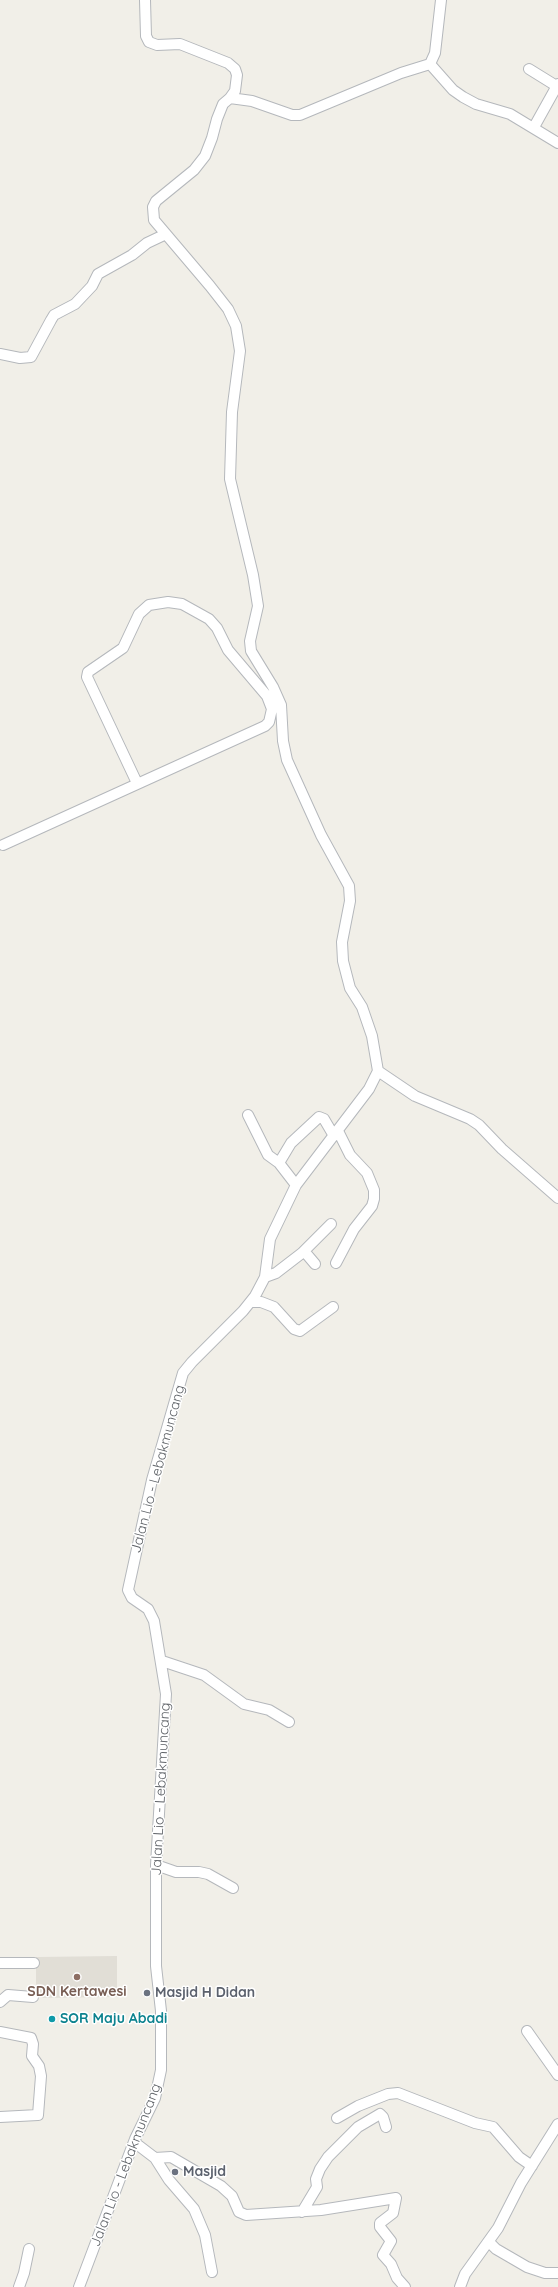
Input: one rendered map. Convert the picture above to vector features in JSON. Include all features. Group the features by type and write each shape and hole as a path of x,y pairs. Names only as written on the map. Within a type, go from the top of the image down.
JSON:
{"street":[{"path":"145,0 146,36 148,42 157,45 180,44 228,63 235,69 237,75 235,91 224,104 217,118 212,138 205,156 194,170 156,202 153,207 154,220 228,309 239,336 240,350 232,412 230,479 253,575 258,606 250,641 250,651 273,687 287,760 321,835 349,886 350,901 342,942 343,961 350,988 362,1007 372,1036 378,1071 414,1096 470,1119 479,1125 502,1149 558,1198"},
{"path":"230,98 252,102 292,115 300,115 401,73 430,64 435,53 441,0"},
{"path":"430,64 453,90 463,97 476,104 499,109 534,127 558,143"},
{"path":"529,69 558,86 534,127"},
{"path":"0,354 20,358 31,357 54,315 75,304 92,286 98,274 132,255 147,242 166,234"},
{"path":"137,783 86,677 88,672 123,648 139,614 150,605 168,602 182,604 209,619 217,628 228,650 276,707"},
{"path":"3,845 265,726 269,722 276,707"},
{"name":"Jalan Lio - Lebakmuncang","path":"80,2287 134,2142 155,2098 161,2070 161,2011 156,1966 156,1865 165,1737 166,1694 157,1631 152,1615 146,1607 131,1596 128,1590 152,1480 183,1373 251,1302 265,1277 270,1239 296,1185 369,1089 378,1071"},
{"path":"248,1116 268,1155 279,1163 296,1185"},
{"path":"279,1163 291,1143 318,1118 324,1119 350,1155 367,1173 374,1190 372,1206 354,1229 336,1263"},
{"path":"265,1277 280,1270 304,1251 331,1224"},
{"path":"304,1251 315,1264"},
{"path":"251,1302 261,1302 274,1307 294,1329 300,1331 333,1307"},
{"path":"162,1661 204,1675 244,1704 269,1710 289,1722"},
{"path":"156,1865 176,1872 199,1872 208,1874 233,1888"},
{"path":"0,1963 34,1963"},
{"path":"0,2002 8,1995 33,1997"},
{"path":"527,2031 558,2075"},
{"path":"0,2032 31,2038 33,2044 32,2056 39,2066 42,2076 38,2115 0,2117"},
{"path":"337,2118 347,2111 388,2094 398,2093 475,2122 490,2125 496,2129 519,2157 532,2166"},
{"path":"376,2099 380,2114 383,2117 386,2127"},
{"path":"302,2212 317,2187 318,2174 328,2157 363,2123 380,2114"},
{"path":"460,2287 465,2274 489,2242 532,2166 558,2124"},
{"path":"134,2142 155,2158 198,2216 208,2247 212,2272"},
{"path":"155,2158 165,2156 176,2159 221,2186 230,2193 238,2210 243,2214 302,2212 396,2198 393,2213 380,2223 380,2227 390,2241 383,2255 391,2264 397,2278 405,2287"},
{"path":"489,2242 496,2249 527,2267 545,2273 558,2273"},
{"path":"18,2287 24,2273 29,2249"}],"shaded area":[{"name":"SDN Kertawesi","path":"117,1956 117,1997 36,1998 36,1957"}],"place":[{"name":"SDN Kertawesi","path":"77,1977"},
{"name":"Masjid H Didan","path":"147,1993"},
{"name":"SOR Maju Abadi","path":"52,2019"},
{"name":"Masjid","path":"175,2172"}]}
